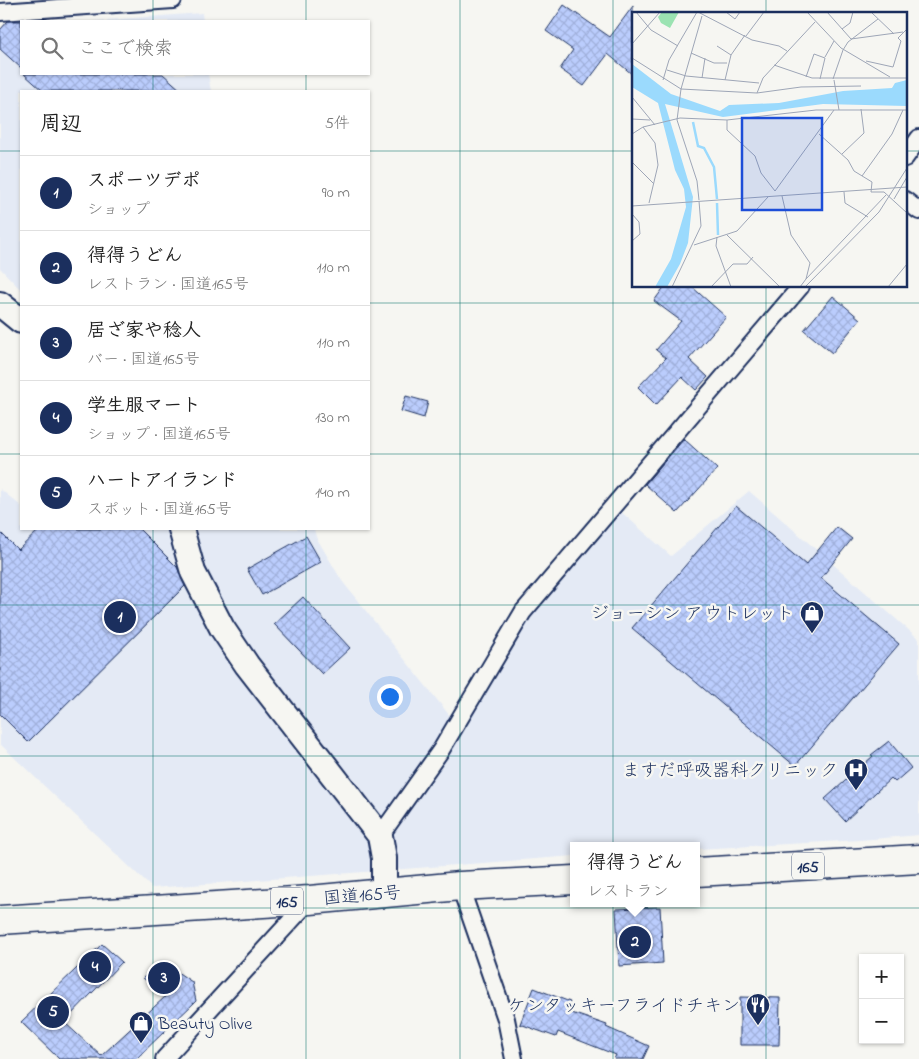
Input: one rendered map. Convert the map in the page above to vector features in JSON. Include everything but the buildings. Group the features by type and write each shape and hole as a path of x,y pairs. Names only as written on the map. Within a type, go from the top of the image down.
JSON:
{"highway":[{"name":"165","path":"700,872 919,859"},
{"name":"国道165号","path":"0,920 310,900 460,886 570,880"}],"street":[{"path":"0,12 173,0"},
{"path":"906,157 919,138"},
{"path":"906,201 919,212"},
{"path":"380,836 441,750 523,612 799,288"},
{"path":"0,304 20,320"},
{"path":"181,530 193,572 222,628 247,665 380,836 384,858 384,892"},
{"path":"460,886 506,1019 514,1059"},
{"path":"164,1059 310,900"}],"shaded area":[{"path":"202,13 203,20 106,20"},
{"path":"20,26 20,75 208,75 211,90 20,90 20,289 0,268 0,28"},
{"path":"0,489 20,505 20,530 314,530 316,537 342,581 462,731 531,616 619,510 671,556 749,491 919,639 919,835 700,849 700,842 570,842 570,856 152,888 0,744"}],"place":[{"name":"スポーツデポ","path":"120,617"},
{"name":"ジョーシン アウトレット","path":"812,634"},
{"name":"ますだ呼吸器科クリニック","path":"856,791"},
{"name":"得得うどん","path":"635,942"},
{"name":"学生服マート","path":"95,967"},
{"name":"居ざ家や稔人","path":"164,978"},
{"name":"ハートアイランド","path":"53,1012"},
{"name":"ケンタッキーフライドチキン","path":"758,1026"},
{"name":"Beauty Olive","path":"141,1044"}]}
